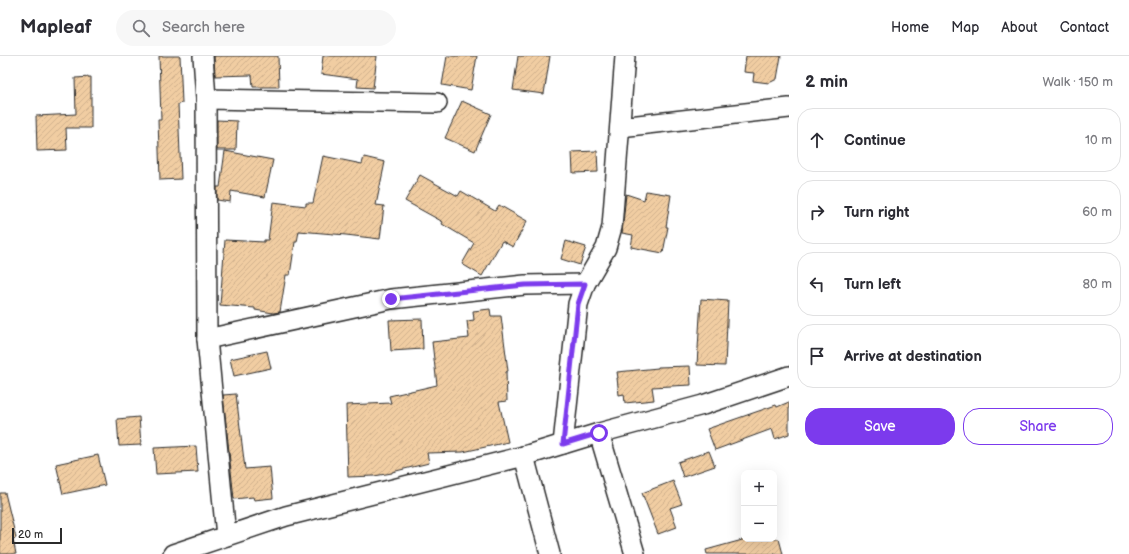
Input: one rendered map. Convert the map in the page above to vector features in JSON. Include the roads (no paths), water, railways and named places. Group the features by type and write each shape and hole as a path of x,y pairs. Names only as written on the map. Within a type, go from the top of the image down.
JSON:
{"street":[{"path":"203,56 206,99 207,339 226,536"},
{"path":"563,444 578,304 585,284 606,248 612,227 625,56"},
{"path":"206,99 437,103"},
{"path":"620,128 789,108"},
{"path":"207,339 391,299 525,285 585,284"},
{"path":"174,554 286,516 524,456 599,433 703,405 789,376"},
{"path":"599,433 634,554"},
{"path":"524,456 550,554"}]}
